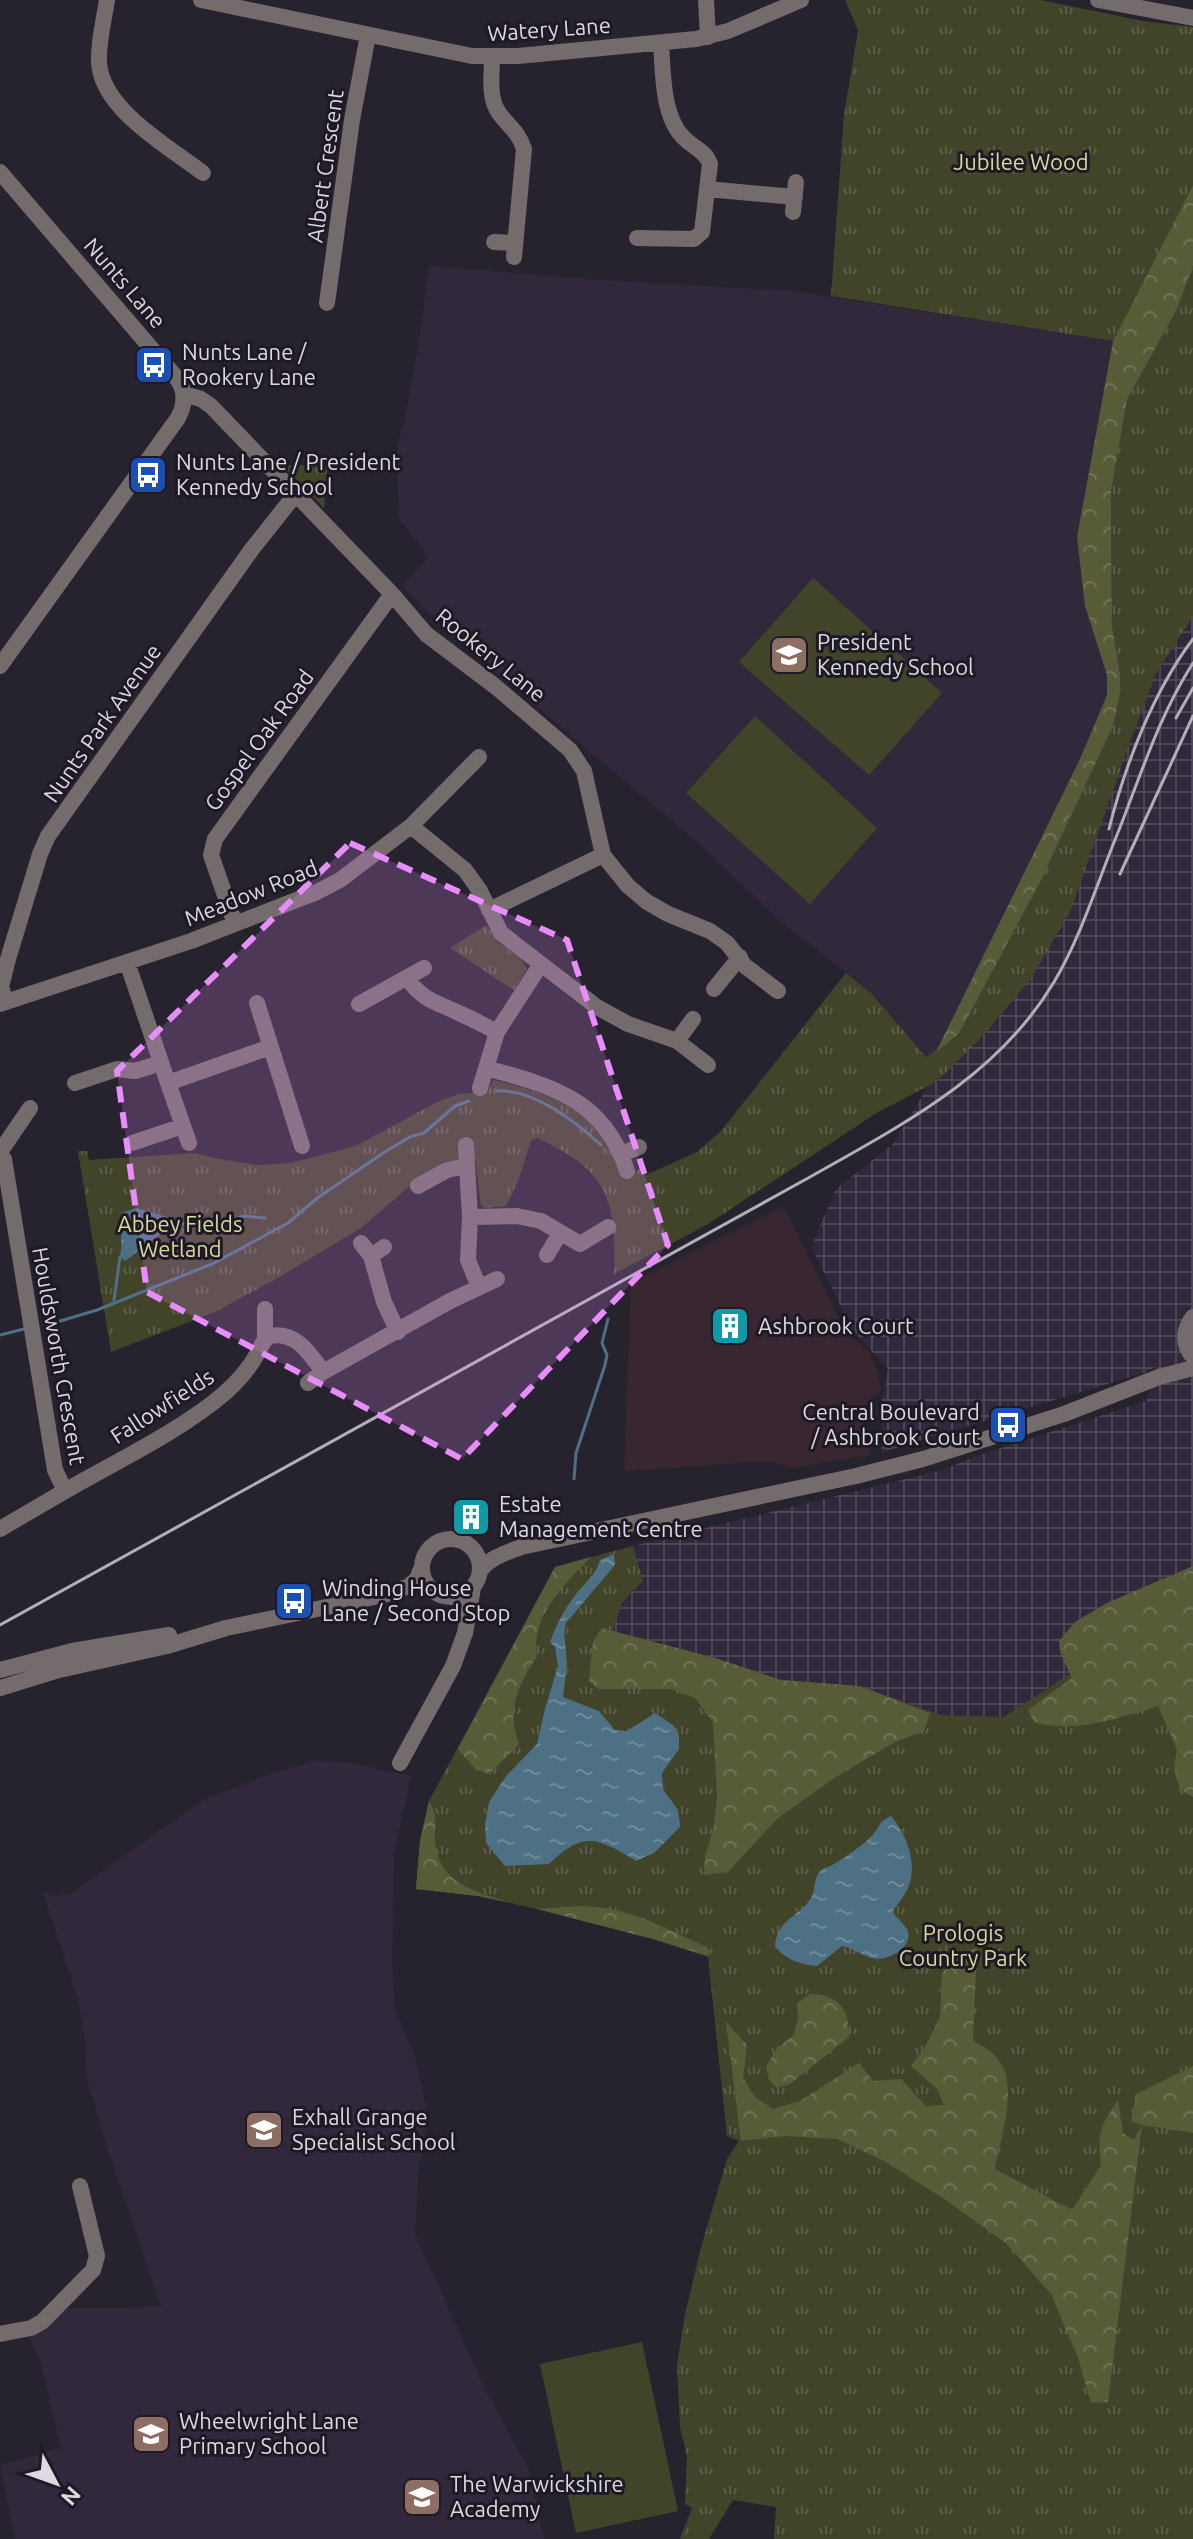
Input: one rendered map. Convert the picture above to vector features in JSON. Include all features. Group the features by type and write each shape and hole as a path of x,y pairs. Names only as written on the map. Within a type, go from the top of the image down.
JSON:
{"street":[{"path":"107,0 99,61 111,97 125,113 203,173"},
{"name":"Watery Lane","path":"201,0 441,50 492,57 708,37 801,0"},
{"path":"706,0 708,37"},
{"path":"1098,0 1193,18"},
{"name":"Albert Crescent","path":"327,303 352,120 368,35"},
{"path":"637,238 698,238 702,232 709,159 683,138 674,124 663,85 661,43"},
{"path":"492,57 494,105 521,138 524,149 514,250 494,242"},
{"name":"Nunts Lane","path":"0,172 175,376 184,394"},
{"path":"707,189 794,197"},
{"path":"0,666 178,418 184,394"},
{"name":"Rookery Lane","path":"184,394 211,406 392,594 426,634 496,687 570,750 584,771 603,855 628,886 647,902 710,931 727,943 745,966 778,991"},
{"name":"Nunts Park Avenue","path":"3,1003 1,987 48,836 252,549 295,495"},
{"name":"Gospel Oak Road","path":"235,924 211,855 215,839 392,594"},
{"name":"Meadow Road","path":"3,1003 235,924 317,892 340,880 411,826 480,758"},
{"path":"411,826 465,870 480,891 501,933 597,1007 677,1041 708,1065"},
{"path":"489,910 603,855"},
{"path":"714,989 740,957"},
{"path":"127,962 189,1143"},
{"path":"541,964 497,1032 482,1080 543,1084 580,1104 607,1127 627,1171"},
{"path":"359,1004 424,968"},
{"path":"407,978 426,999 497,1032"},
{"path":"257,1003 302,1146"},
{"path":"677,1041 693,1019"},
{"path":"168,1083 270,1047"},
{"path":"75,1083 117,1069 135,1071 161,1063"},
{"path":"0,1153 30,1108"},
{"path":"132,1143 183,1126"},
{"path":"466,1145 470,1217 468,1260 479,1287"},
{"path":"621,1154 639,1147"},
{"name":"Houldsworth Crescent","path":"0,1153 4,1159 55,1470 65,1491 0,1529"},
{"path":"418,1186 447,1170 467,1166"},
{"path":"470,1217 517,1216 541,1221 580,1244 608,1227"},
{"path":"547,1255 560,1233"},
{"path":"372,1249 384,1302 398,1332"},
{"path":"308,1383 323,1372 497,1279"},
{"path":"265,1309 265,1339 285,1336 296,1340 323,1372"},
{"path":"1159,1377 1190,1352 1185,1334 1193,1317"},
{"name":"Fallowfields","path":"65,1491 220,1397 250,1367 265,1339"},
{"path":"400,1763 422,1742 465,1633 473,1588 485,1564 496,1557 521,1547 923,1459 1193,1368"},
{"path":"0,1670 72,1651 226,1628 384,1595 414,1582 426,1551 436,1542 455,1539 470,1546 521,1547"},
{"path":"470,1546 478,1556 480,1571"},
{"path":"421,1569 427,1586 455,1613 458,1651"},
{"path":"384,1595 460,1596 473,1588"},
{"path":"0,1688 226,1628"},
{"path":"0,2334 31,2328 42,2322 93,2270 97,2256 77,2194"}],"highlighted area":[{"path":"350,843 567,940 668,1245 462,1459 147,1292 117,1071"}],"shaded area":[{"name":"President Kennedy School","path":"429,266 792,291 1113,341 1077,537 1085,606 1107,675 1107,695 1080,759 936,1052 926,1057 872,993 777,918 696,841 452,635 401,586 429,557 399,518 397,446 419,342"},
{"path":"1193,266 1193,1585 1077,1669 1004,1717 941,1715 859,1686 781,1680 715,1658 612,1631 622,1603 643,1581 633,1546 942,1470 1146,1401 1157,1366 1147,1372 882,1452 881,1408 888,1369 853,1330 811,1247 836,1189 893,1144 959,1035 1113,726 1177,309"},
{"path":"784,1206 847,1335 867,1349 877,1368 881,1390 860,1411 871,1455 791,1468 769,1461 624,1471 631,1283"},
{"name":"Exhall Grange Specialist School","path":"314,1761 350,1763 411,1776 394,1853 392,1964 395,2009 416,2061 428,2116 418,2175 415,2234 484,2387 528,2467 544,2539 15,2539 0,2465 61,2448 42,2367 30,2337 43,2331 67,2308 161,2306 87,2079 79,2003 42,1891 54,1896 70,1894 203,1800"}],"green space":[{"name":"Jubilee Wood","path":"845,0 1040,0 1143,21 1193,27 1193,185 1113,341 831,296 844,115 858,30"},
{"path":"1193,185 1193,266 1177,309 1127,400 1111,492 1112,626 1120,673 1120,694 1113,726 1040,882 959,1034 936,1052 1080,759 1107,695 1107,675 1085,606 1077,537 1113,341"},
{"name":"Abbey Fields Wetland","path":"1193,266 1193,616 1157,672 1071,910 1030,980 979,1040 936,1082 878,1112 708,1224 614,1274 613,1226 603,1190 579,1162 537,1138 531,1140 519,1179 506,1206 485,1208 481,1205 475,1159 445,1161 361,1228 281,1276 215,1312 111,1352 78,1151 87,1151 89,1160 195,1153 258,1165 291,1163 356,1146 435,1103 458,1094 488,1091 493,1080 532,1091 569,1107 601,1134 623,1177 642,1168 646,1175 697,1152 721,1131 846,973 871,993 926,1057 959,1035 1040,882 1113,726 1120,694 1120,673 1112,626 1111,492 1127,400 1177,309"},
{"path":"282,465 327,465 324,508"},
{"path":"813,578 942,693 869,775 739,662"},
{"path":"755,716 877,828 810,904 686,793"},
{"path":"486,925 498,942 520,958 527,969 514,990 450,948"},
{"name":"Prologis Country Park","path":"633,1546 643,1581 622,1603 613,1631 715,1658 781,1680 859,1686 941,1715 1004,1717 1077,1669 1193,1585 1193,2539 774,2539 776,2507 733,2500 709,2539 680,2539 692,2508 685,2504 687,2456 680,2427 677,2364 700,2251 727,2159 739,2141 727,2136 708,1957 653,1939 537,1909 478,1896 416,1889 420,1841 429,1801 555,1567"},
{"path":"591,1557 544,1614 536,1641 537,1656 516,1698 514,1720 519,1744 490,1773 476,1770 458,1749 555,1567"},
{"path":"1193,1566 1193,1797 1180,1789 1174,1769 1177,1750 1158,1706 1097,1723 1065,1726 1034,1722 1028,1710 1072,1678 1060,1652 1059,1641 1075,1622 1107,1603"},
{"path":"601,1628 715,1658 781,1680 859,1686 930,1713 924,1731 895,1742 836,1777 778,1818 728,1872 704,1875 717,1797 713,1722 695,1698 672,1689 598,1689 589,1681 593,1642"},
{"path":"429,1801 435,1817 435,1843 443,1867 460,1883 507,1902 416,1889 420,1841"},
{"path":"581,1906 643,1918 700,1944 710,1950 708,1956 537,1909"},
{"path":"977,1947 973,2040 998,2059 1008,2084 1007,2112 995,2169 1072,2210 1101,2165 1101,2131 1118,2100 1123,2133 1134,2140 1142,2125 1108,2402 1091,2403 1078,2358 1051,2294 1006,2243 947,2201 886,2162 837,2139 785,2136 741,2141 726,2022 747,2045 743,2078 755,2097 773,2109 800,2101 859,2063 873,2081 901,2079 926,2106 944,2105 937,2089 911,2066 940,2017 942,1973 958,1957"},
{"path":"810,1994 829,1997 841,2005 847,2019 849,2037 790,2084 777,2088 769,2080 766,2067 776,2049 794,2035 797,2003"},
{"path":"1193,2066 1193,2133 1131,2121 1136,2094"},
{"path":"642,2342 678,2511 576,2533 540,2364"}],"water":[{"path":"136,1208 174,1219 178,1225 166,1230 125,1261 120,1257 121,1217 122,1213"},
{"path":"614,1554 615,1565 566,1623 567,1664 563,1697 599,1711 615,1730 627,1731 655,1713 673,1725 679,1736 679,1749 662,1773 663,1790 676,1807 680,1827 654,1853 636,1861 611,1847 591,1841 572,1846 549,1864 505,1866 486,1843 489,1802 506,1776 537,1744 558,1666 555,1647 550,1642 560,1619 600,1560"},
{"path":"891,1816 910,1851 910,1880 892,1912 907,1929 906,1944 896,1953 877,1959 842,1946 817,1966 799,1963 784,1955 775,1947 777,1937 784,1924 811,1898 819,1872 861,1846 881,1822"}],"waterway":[{"path":"497,1091 524,1095 553,1108 601,1145"},
{"path":"47,1325 97,1310 212,1264 288,1223 316,1199 383,1153 410,1137 424,1133 455,1106 469,1101"},
{"path":"178,1224 217,1225 244,1216 265,1218"},
{"path":"114,1300 120,1257"},
{"path":"574,1479 576,1453 605,1365 607,1355 602,1343 608,1319"},
{"path":"0,1335 24,1329"}],"railway":[{"path":"1109,829 1142,730 1165,682 1193,639"},
{"path":"0,1625 845,1158 913,1117 976,1071 1005,1045 1031,1015 1064,964 1161,723 1193,663"},
{"path":"1176,718 1193,688"},
{"path":"1120,874 1193,716"}],"place":[{"name":"Nunts Lane / Rookery Lane","path":"154,365"},
{"name":"Nunts Lane / President Kennedy School","path":"148,475"},
{"name":"President Kennedy School","path":"789,655"},
{"name":"Ashbrook Court","path":"730,1326"},
{"name":"Central Boulevard / Ashbrook Court","path":"1008,1425"},
{"name":"Estate Management Centre","path":"471,1517"},
{"name":"Winding House Lane / Second Stop","path":"294,1601"},
{"name":"Exhall Grange Specialist School","path":"264,2130"},
{"name":"Wheelwright Lane Primary School","path":"151,2434"},
{"name":"The Warwickshire Academy","path":"422,2497"}]}
